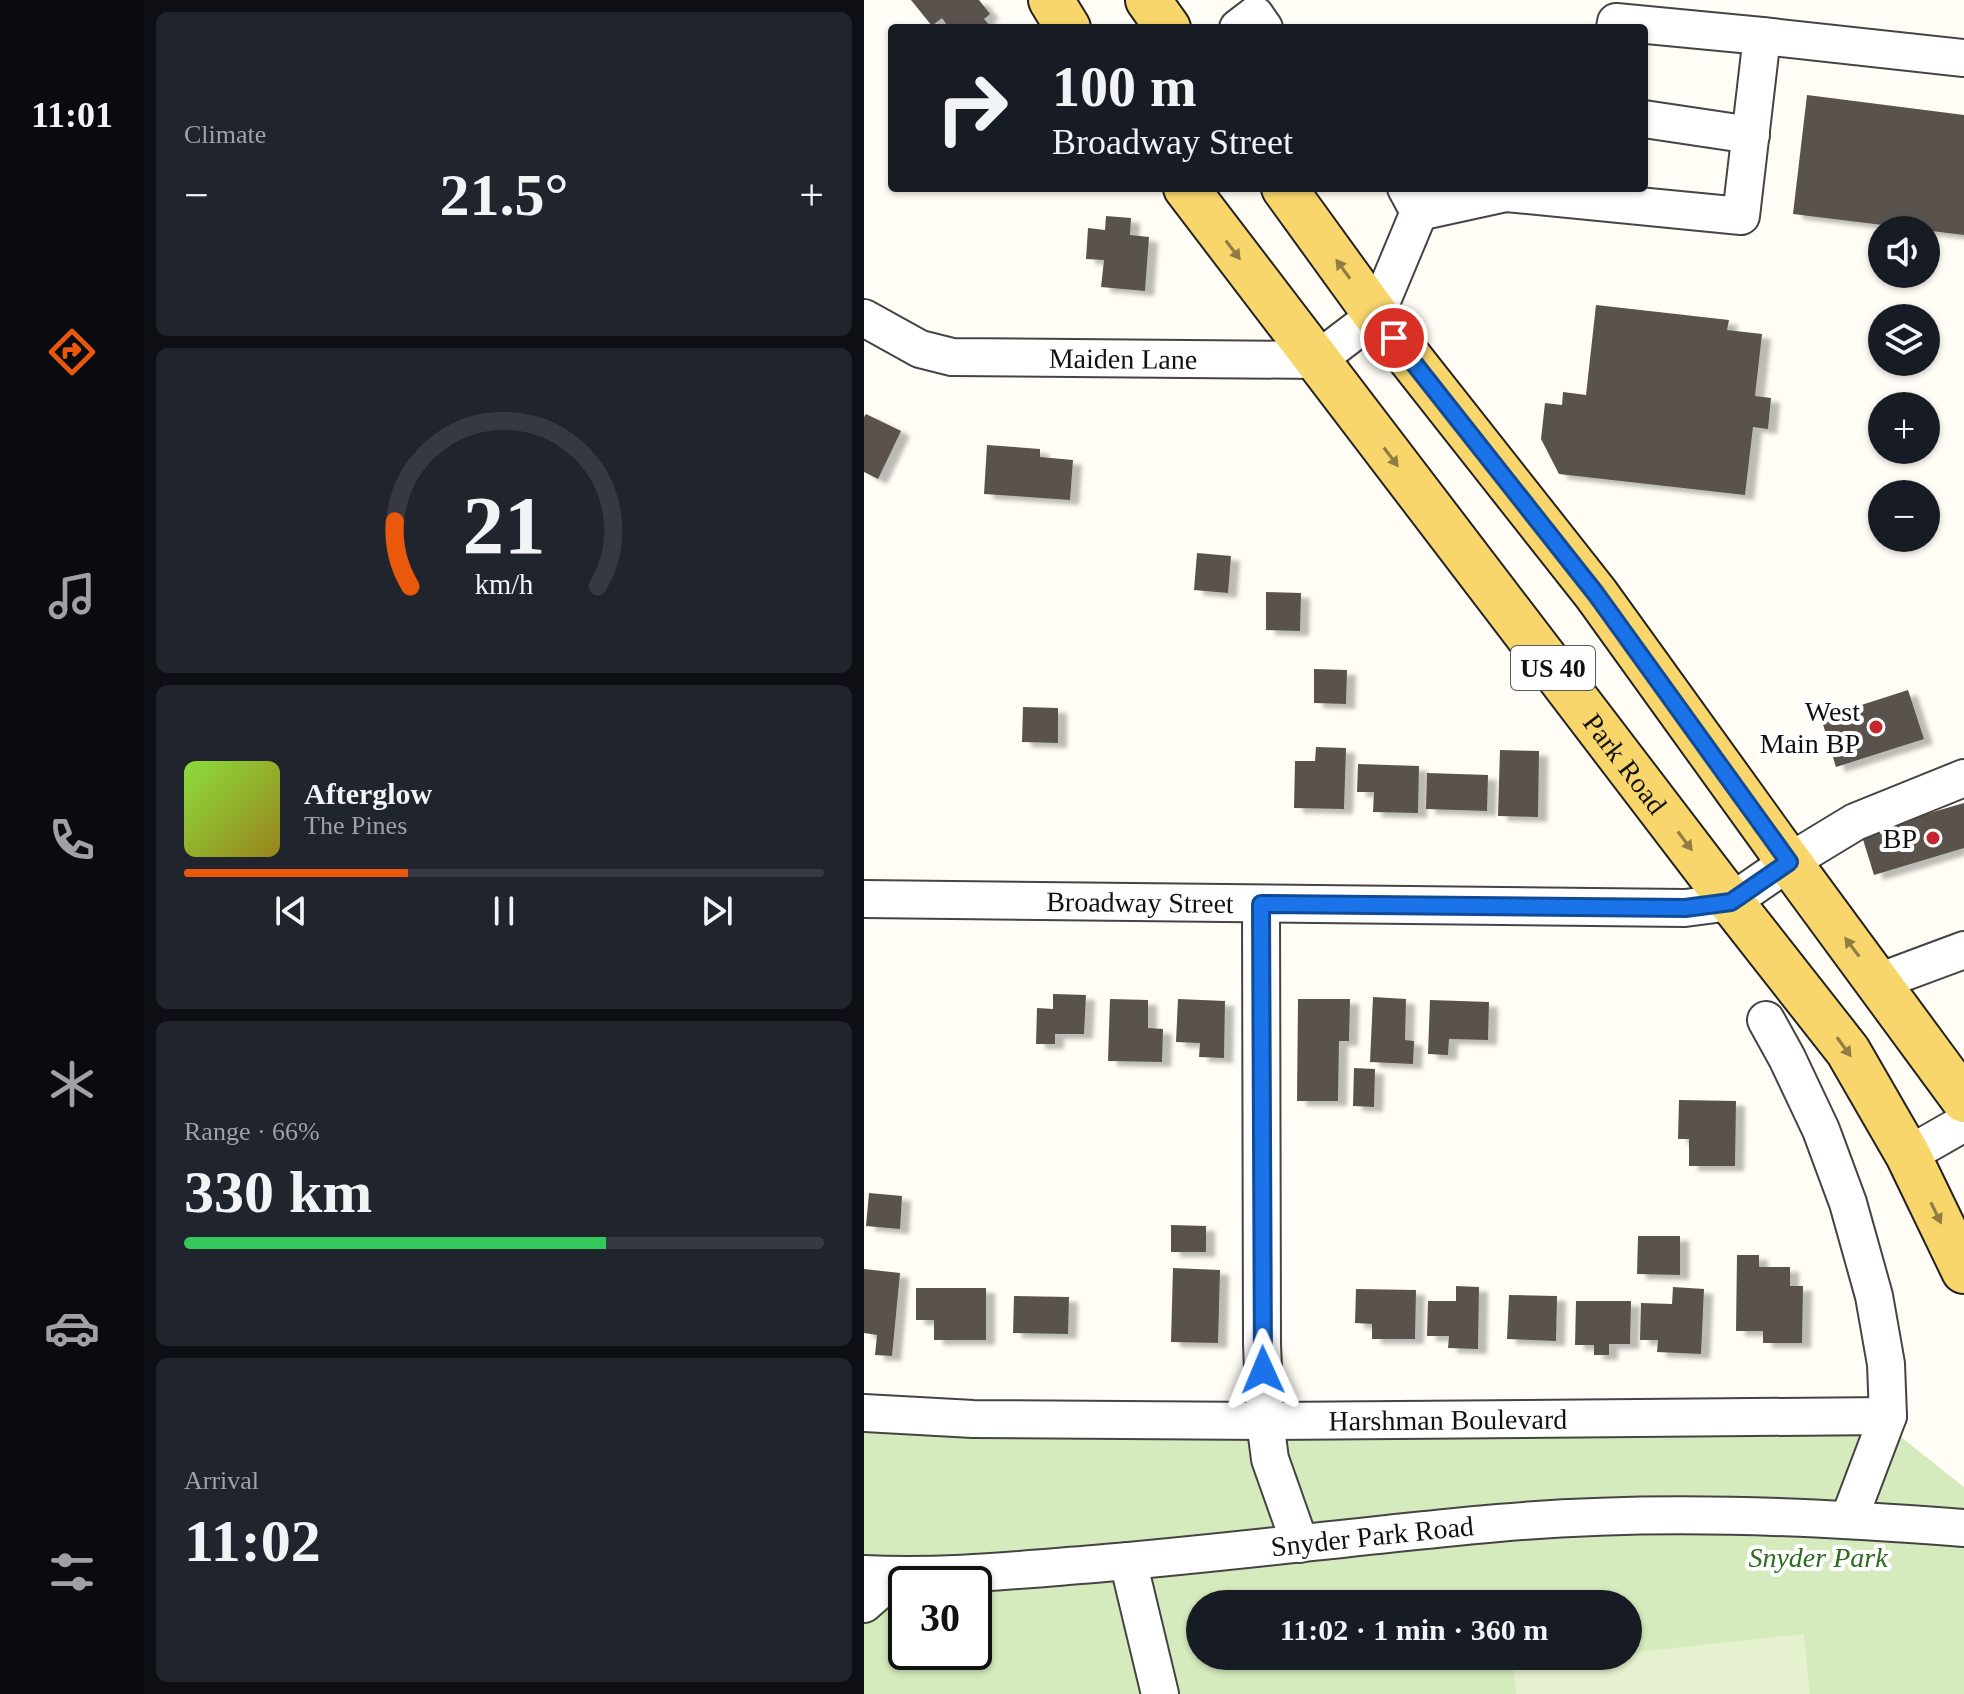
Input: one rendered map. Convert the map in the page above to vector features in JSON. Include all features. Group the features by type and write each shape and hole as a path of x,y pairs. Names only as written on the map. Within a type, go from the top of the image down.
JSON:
{"main road":[{"path":"1051,0 1066,24"},
{"path":"1148,0 1165,24"},
{"name":"Park Road","path":"1189,192 1848,1051 1908,1155"},
{"name":"US 40","path":"1287,192 1376,315 1596,594 1964,1100"},
{"name":"US 40","path":"1908,1155 1964,1271"}],"street":[{"path":"1616,17 1964,58"},
{"path":"1317,360 1376,315 1413,200 1506,193 1741,216 1762,36"},
{"path":"1648,120 1751,135"},
{"name":"Maiden Lane","path":"864,318 920,349 952,357 1317,360"},
{"name":"Broadway Street","path":"864,899 1685,908 1731,902 1855,822 1964,778"},
{"path":"1261,904 1262,1344 1265,1421 1270,1459 1300,1544"},
{"path":"1878,982 1964,950"},
{"path":"1766,1020 1821,1130 1848,1203 1874,1296 1886,1364 1888,1416 1849,1519 1964,1528"},
{"path":"1908,1155 1964,1123"},
{"name":"Harshman Boulevard","path":"864,1413 973,1419 1265,1421 1888,1416"},
{"name":"Snyder Park Road","path":"864,1604 880,1575 991,1573 1500,1523 1615,1516 1849,1519"},
{"path":"1128,1561 1160,1694"}],"green space":[{"name":"Snyder Park","path":"864,1403 1881,1421 1964,1487 1964,1694 864,1694"},
{"path":"1804,1634 1810,1694 1516,1694 1514,1670 1642,1670 1642,1651"}],"building":[{"path":"911,0 979,0 990,14 984,19 988,24 946,24 942,18 930,24"},
{"path":"1807,95 1964,115 1964,235 1940,232 1940,216 1868,216 1868,223 1793,214"},
{"path":"1106,216 1131,218 1130,235 1149,237 1145,291 1101,287 1104,260 1086,259 1088,228 1105,230"},
{"path":"1596,305 1729,320 1727,330 1762,334 1755,396 1771,398 1768,429 1753,427 1745,495 1559,474 1541,439 1545,403 1562,405 1563,392 1586,395"},
{"path":"866,414 901,431 878,479 864,472"},
{"path":"987,445 1040,449 1040,457 1073,460 1070,500 984,494"},
{"path":"1197,553 1231,556 1228,593 1194,590"},
{"path":"1266,592 1301,593 1300,631 1266,630"},
{"path":"1314,669 1347,670 1346,704 1314,703"},
{"path":"1908,690 1924,739 1836,767 1821,718"},
{"path":"1023,707 1058,708 1058,743 1022,742"},
{"path":"1316,747 1346,748 1344,809 1294,808 1295,761 1315,761"},
{"path":"1500,750 1539,751 1538,817 1498,816"},
{"path":"1358,764 1419,766 1418,813 1373,812 1374,792 1357,792"},
{"path":"1427,773 1488,775 1487,811 1426,809"},
{"path":"1964,803 1964,848 1874,875 1861,833"},
{"path":"1053,994 1086,995 1084,1034 1055,1034 1055,1044 1036,1044 1037,1008 1053,1009"},
{"path":"1373,997 1406,999 1405,1040 1414,1041 1413,1064 1370,1062"},
{"path":"1110,999 1148,1000 1148,1028 1163,1029 1162,1062 1108,1061"},
{"path":"1178,999 1225,1001 1224,1058 1199,1057 1200,1043 1176,1042"},
{"path":"1298,999 1350,999 1349,1041 1339,1041 1338,1101 1297,1101"},
{"path":"1430,1000 1489,1002 1488,1040 1449,1039 1448,1055 1428,1054"},
{"path":"1354,1068 1375,1069 1374,1107 1353,1106"},
{"path":"1679,1100 1736,1101 1735,1166 1689,1166 1689,1139 1678,1139"},
{"path":"869,1193 902,1196 900,1229 866,1226"},
{"path":"1171,1225 1206,1226 1206,1252 1171,1252"},
{"path":"1638,1236 1680,1236 1680,1275 1637,1274"},
{"path":"1737,1255 1759,1255 1759,1267 1790,1267 1790,1286 1803,1286 1802,1343 1763,1343 1763,1331 1736,1331"},
{"path":"1173,1268 1220,1270 1218,1343 1171,1342"},
{"path":"864,1269 900,1273 892,1356 875,1355 877,1335 864,1333"},
{"path":"1456,1286 1479,1287 1478,1349 1448,1348 1449,1336 1427,1336 1428,1301 1456,1301"},
{"path":"1673,1287 1704,1289 1701,1354 1657,1352 1658,1340 1640,1340 1641,1303 1672,1304"},
{"path":"916,1288 986,1288 986,1340 934,1340 934,1320 916,1320"},
{"path":"1356,1289 1416,1290 1415,1339 1372,1339 1372,1324 1355,1323"},
{"path":"1509,1295 1557,1296 1556,1341 1507,1339"},
{"path":"1014,1296 1069,1297 1068,1334 1013,1333"},
{"path":"1576,1301 1631,1301 1630,1344 1609,1344 1609,1355 1594,1355 1594,1345 1575,1345"}],"place":[{"name":"West Main BP","path":"1876,727"},
{"name":"BP","path":"1933,838"}],"route":[{"path":"1263,1370 1261,904 1685,908 1731,902 1789,862 1596,594 1394,338"}]}
